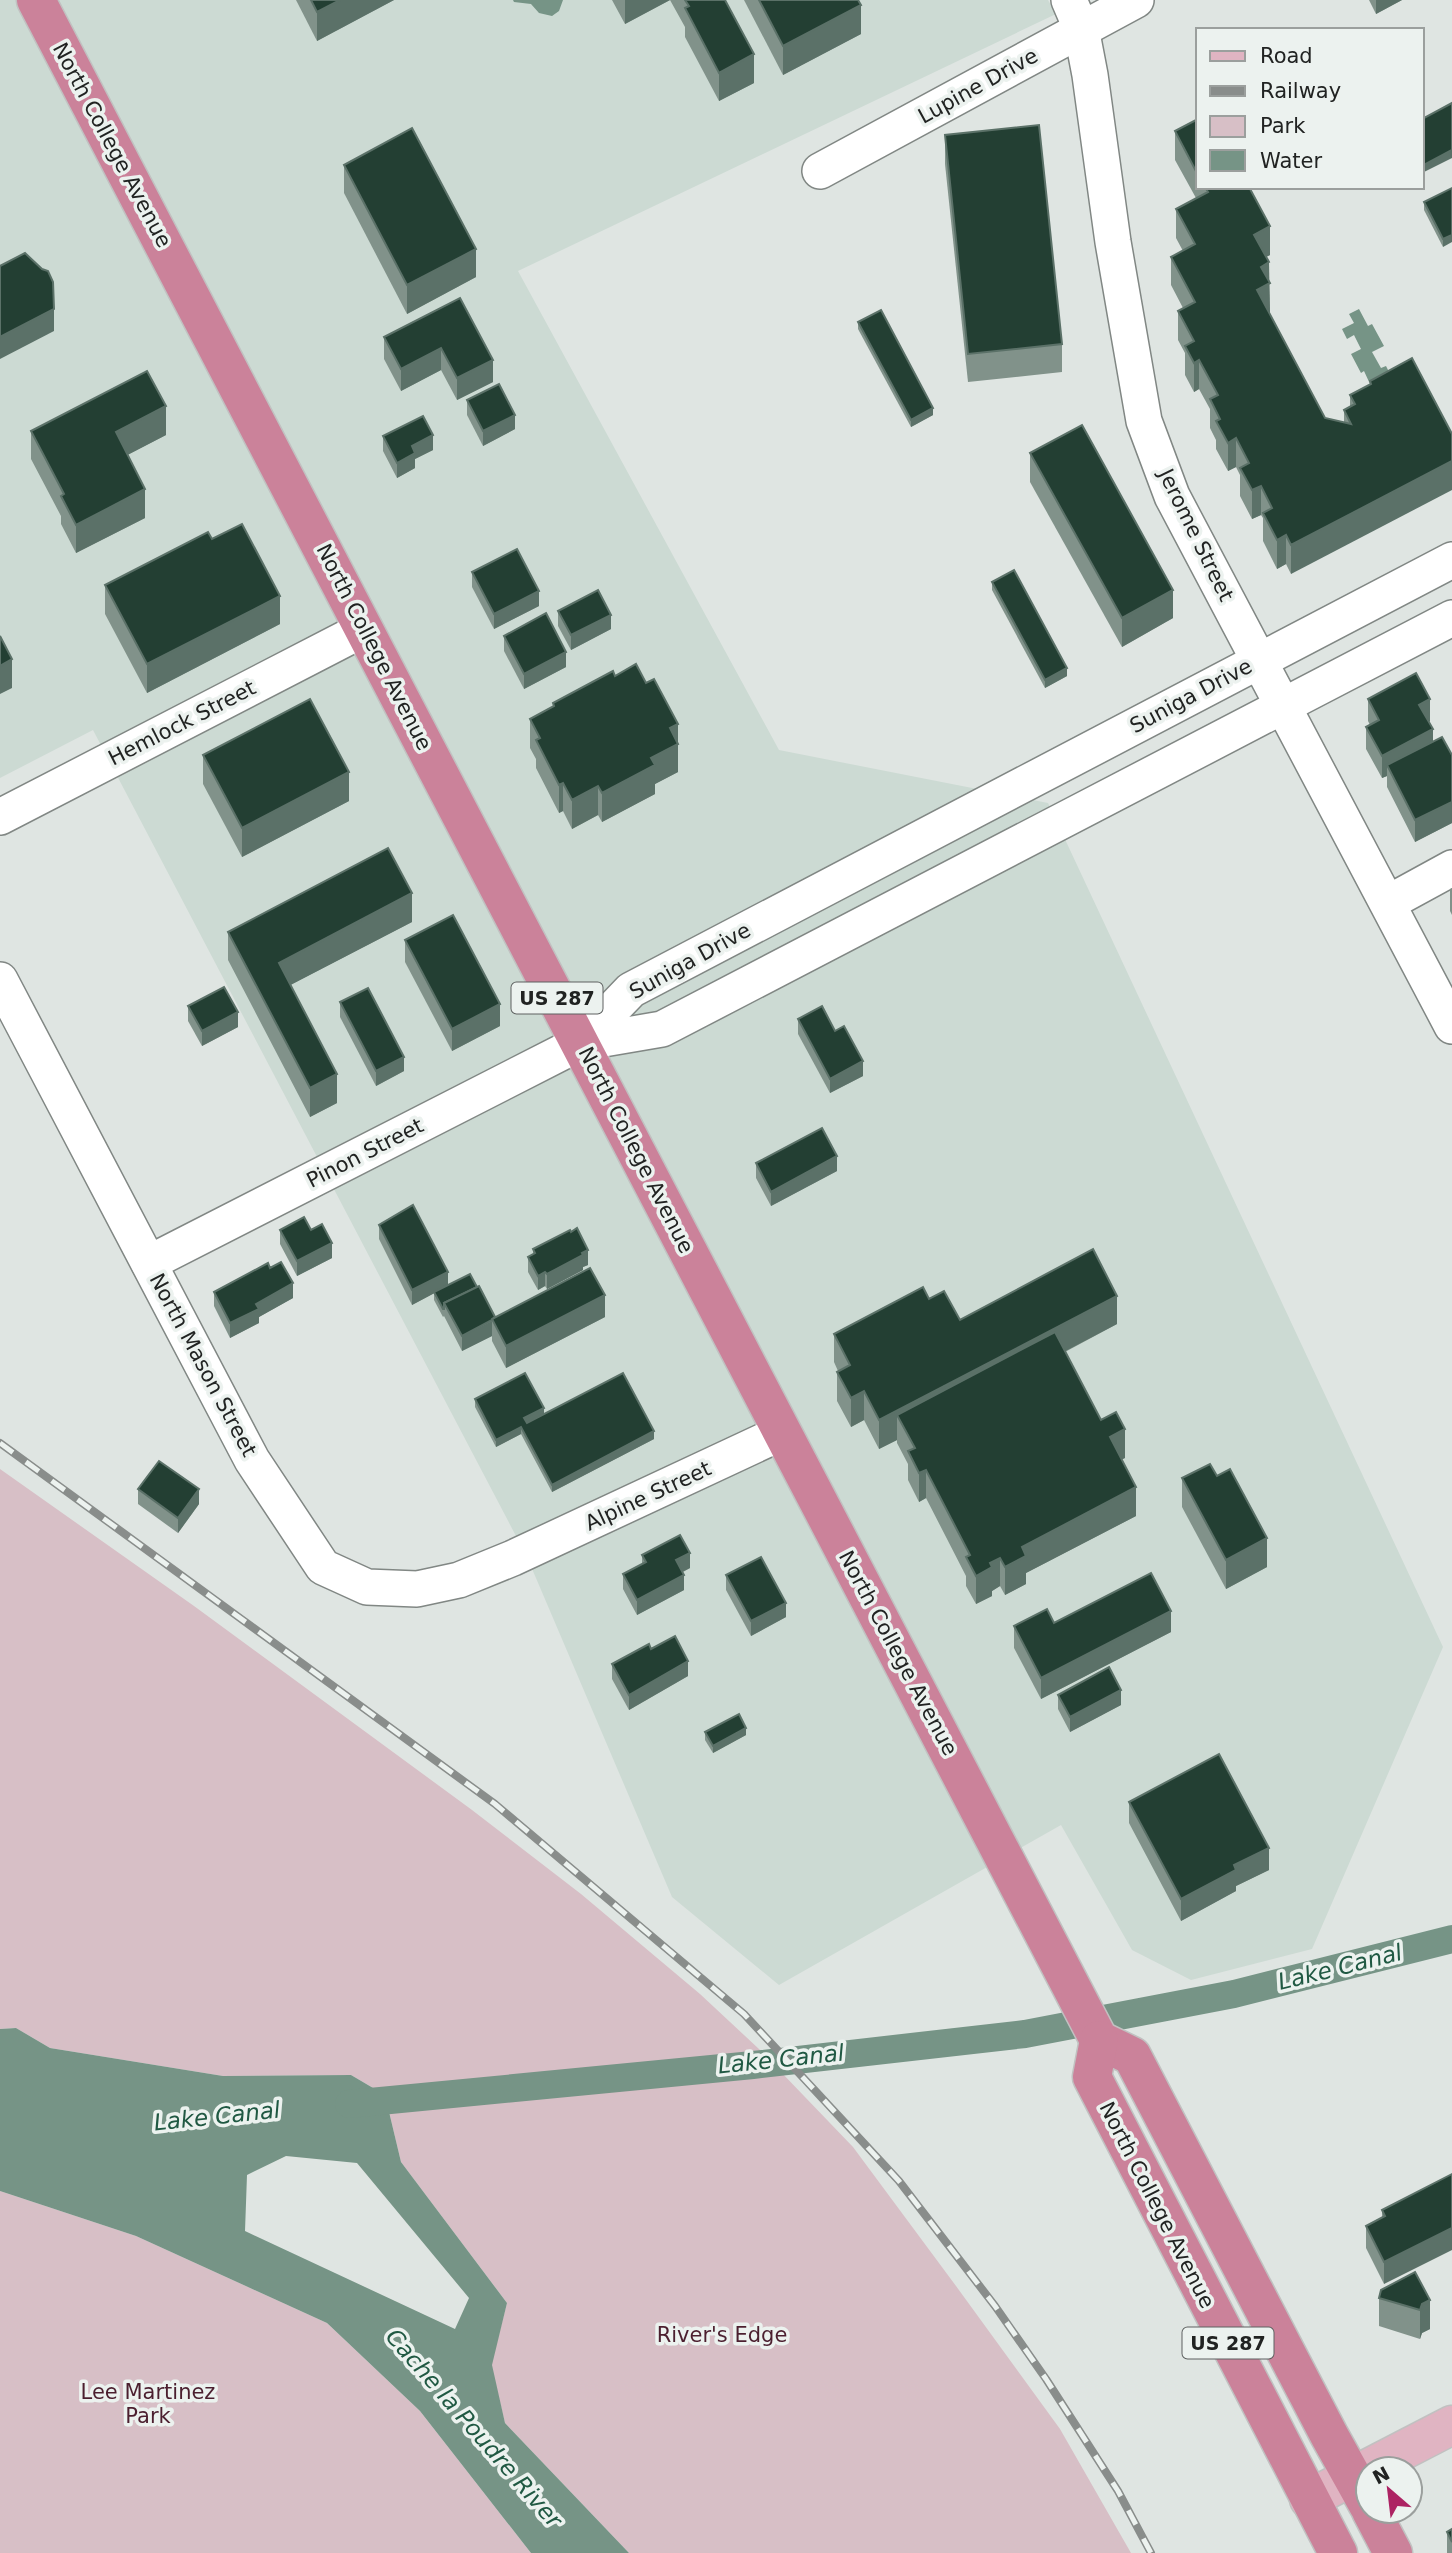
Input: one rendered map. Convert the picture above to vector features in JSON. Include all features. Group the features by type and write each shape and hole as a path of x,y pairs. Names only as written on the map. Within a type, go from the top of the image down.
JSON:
{"highway":[{"name":"North College Avenue","path":"36,0 1099,2040 1092,2077 1338,2553"},
{"name":"US 287","path":"1099,2040 1132,2056 1354,2480"},
{"path":"1378,2525 1393,2553"}],"main road":[{"path":"1410,2455 1452,2425"},
{"path":"1309,2499 1354,2492"}],"street":[{"name":"Lupine Drive","path":"820,170 1075,14 1136,0"},
{"name":"Jerome Street","path":"1075,14 1090,75 1112,242 1144,421 1172,496 1452,1026"},
{"name":"Suniga Drive","path":"580,1043 631,989 1452,560"},
{"name":"Suniga Drive","path":"580,1043 662,1029 1452,618"},
{"name":"Hemlock Street","path":"0,817 365,629"},
{"path":"1388,903 1452,867"},
{"name":"North Mason Street","path":"0,980 252,1460 323,1566 367,1587 417,1589 459,1580 513,1559"},
{"name":"Pinon Street","path":"149,1263 580,1043"},
{"name":"Alpine Street","path":"513,1559 783,1432"}],"shaded area":[{"path":"0,0 1048,0 1056,14 518,271 779,750 1048,803 1443,1647 1312,1949 1191,1980 1132,1950 1061,1825 779,1985 672,1897 527,1557 93,730 0,778"}],"green space":[{"name":"River's Edge","path":"0,1469 194,1606 472,1810 581,1894 700,1994 759,2049 853,2147 956,2286 1060,2429 1131,2553 629,2553 505,2423 491,2365 507,2303 401,2162 385,2095 351,2075 223,2076 50,2048 16,2028 0,2029"},
{"name":"Lee Martinez Park","path":"0,2191 136,2236 327,2323 420,2411 531,2553 0,2553"}],"water":[{"path":"513,0 563,0 559,11 552,16 539,13 531,4"},
{"path":"1359,309 1368,326 1372,324 1384,346 1372,352 1381,368 1386,366 1390,374 1370,384 1351,354 1361,349 1354,335 1347,339 1342,329 1354,323 1349,314"},
{"name":"Cache la Poudre River","path":"16,2028 50,2048 223,2076 351,2075 385,2095 401,2162 507,2303 492,2365 505,2423 629,2553 531,2553 420,2411 327,2323 136,2236 0,2191 0,2029","holes":["286,2156 357,2163 469,2298 455,2329 245,2231 247,2175"]}],"building":[{"path":"311,0 340,0 317,12"},
{"path":"685,0 725,0 754,54 719,73 685,8 689,6"},
{"path":"759,0 858,0 861,5 783,46"},
{"path":"1452,103 1452,150 1424,165 1424,118"},
{"path":"1196,120 1196,171 1175,131"},
{"path":"1039,125 1062,344 968,354 945,135"},
{"path":"412,128 476,249 407,285 344,165"},
{"path":"1452,188 1452,235 1443,239 1424,202"},
{"path":"1206,189 1250,189 1270,226 1254,235 1269,262 1261,267 1270,283 1257,290 1325,418 1351,424 1344,410 1355,404 1350,395 1412,358 1452,434 1452,461 1291,545 1286,535 1277,540 1263,513 1272,508 1261,486 1252,490 1240,468 1249,463 1236,438 1228,443 1216,421 1220,419 1210,399 1218,395 1199,360 1194,363 1185,346 1194,341 1178,311 1195,302 1171,257 1195,244 1176,209 1208,192"},
{"path":"25,253 42,269 48,271 53,282 54,309 0,337 0,266"},
{"path":"460,298 493,360 457,378 441,348 401,369 384,337"},
{"path":"881,310 933,408 911,420 858,322"},
{"path":"147,371 166,406 116,432 145,489 76,525 61,496 64,494 31,431"},
{"path":"499,384 515,415 483,431 467,400"},
{"path":"423,416 433,435 412,446 415,453 397,463 383,436"},
{"path":"1082,425 1173,590 1122,618 1030,453"},
{"path":"242,524 280,596 147,664 105,585 208,532 212,539"},
{"path":"517,549 539,591 494,614 472,572"},
{"path":"1014,570 1067,668 1045,680 992,582"},
{"path":"598,590 611,615 571,635 558,611"},
{"path":"546,613 566,652 524,674 504,636"},
{"path":"0,636 12,659 0,666"},
{"path":"636,664 646,683 654,679 678,724 670,728 678,744 651,758 655,765 602,793 598,786 572,800 563,783 559,785 536,740 540,738 530,719 554,706 553,703 613,671 615,676"},
{"path":"1416,673 1430,699 1419,705 1433,729 1382,756 1366,727 1379,720 1368,699"},
{"path":"310,699 349,772 242,828 203,755"},
{"path":"1442,737 1452,755 1452,802 1415,820 1387,765"},
{"path":"388,848 412,893 279,963 337,1074 310,1088 228,932"},
{"path":"453,915 500,1004 452,1029 405,940"},
{"path":"224,987 238,1012 202,1031 188,1006"},
{"path":"368,988 404,1057 376,1071 340,1002"},
{"path":"822,1006 835,1031 844,1026 863,1061 830,1079 798,1019"},
{"path":"822,1128 837,1156 771,1192 756,1163"},
{"path":"413,1205 448,1272 412,1290 379,1225"},
{"path":"304,1217 311,1230 322,1224 332,1243 297,1261 280,1230"},
{"path":"577,1228 588,1250 547,1274 545,1272 538,1276 528,1257 535,1253 533,1249"},
{"path":"1093,1249 1117,1296 879,1420 864,1391 851,1398 837,1372 850,1365 834,1334 923,1287 929,1299 944,1291 960,1320"},
{"path":"281,1262 293,1283 256,1304 259,1309 230,1323 214,1292 268,1263 270,1268"},
{"path":"590,1268 605,1295 506,1346 492,1319"},
{"path":"470,1274 477,1287 444,1303 443,1309 434,1292"},
{"path":"479,1286 495,1317 462,1336 444,1303"},
{"path":"1055,1332 1101,1420 1116,1412 1125,1429 1110,1437 1136,1487 1022,1547 1026,1556 1005,1567 1000,1558 990,1563 992,1567 976,1576 966,1557 970,1555 926,1470 919,1473 908,1451 915,1448 897,1415"},
{"path":"525,1373 544,1408 524,1418 527,1423 623,1373 654,1431 552,1485 521,1427 496,1440 475,1399"},
{"path":"159,1461 199,1489 178,1518 138,1489"},
{"path":"1210,1464 1217,1476 1230,1469 1267,1538 1226,1560 1182,1478"},
{"path":"680,1535 690,1553 676,1560 684,1575 637,1600 623,1574 646,1562 642,1555"},
{"path":"761,1557 786,1603 751,1621 726,1575"},
{"path":"1151,1573 1171,1611 1041,1678 1014,1626 1047,1609 1054,1623"},
{"path":"675,1636 688,1661 629,1695 612,1664 649,1644 651,1649"},
{"path":"1109,1667 1121,1690 1070,1717 1058,1695"},
{"path":"739,1714 746,1728 713,1746 705,1732"},
{"path":"1219,1754 1269,1848 1234,1865 1236,1870 1181,1899 1129,1802"},
{"path":"1452,2174 1452,2228 1384,2262 1366,2226 1385,2216 1382,2210"},
{"path":"1415,2272 1430,2300 1422,2304 1420,2310 1379,2298 1381,2290"},
{"path":"1452,2529 1452,2542 1447,2532"}],"waterway":[{"name":"Lake Canal","path":"349,2104 753,2065 1025,2034 1234,1994 1452,1939"}],"railway":[{"path":"0,1443 495,1804 744,2014 899,2181 995,2306 1118,2491 1151,2553"}]}
